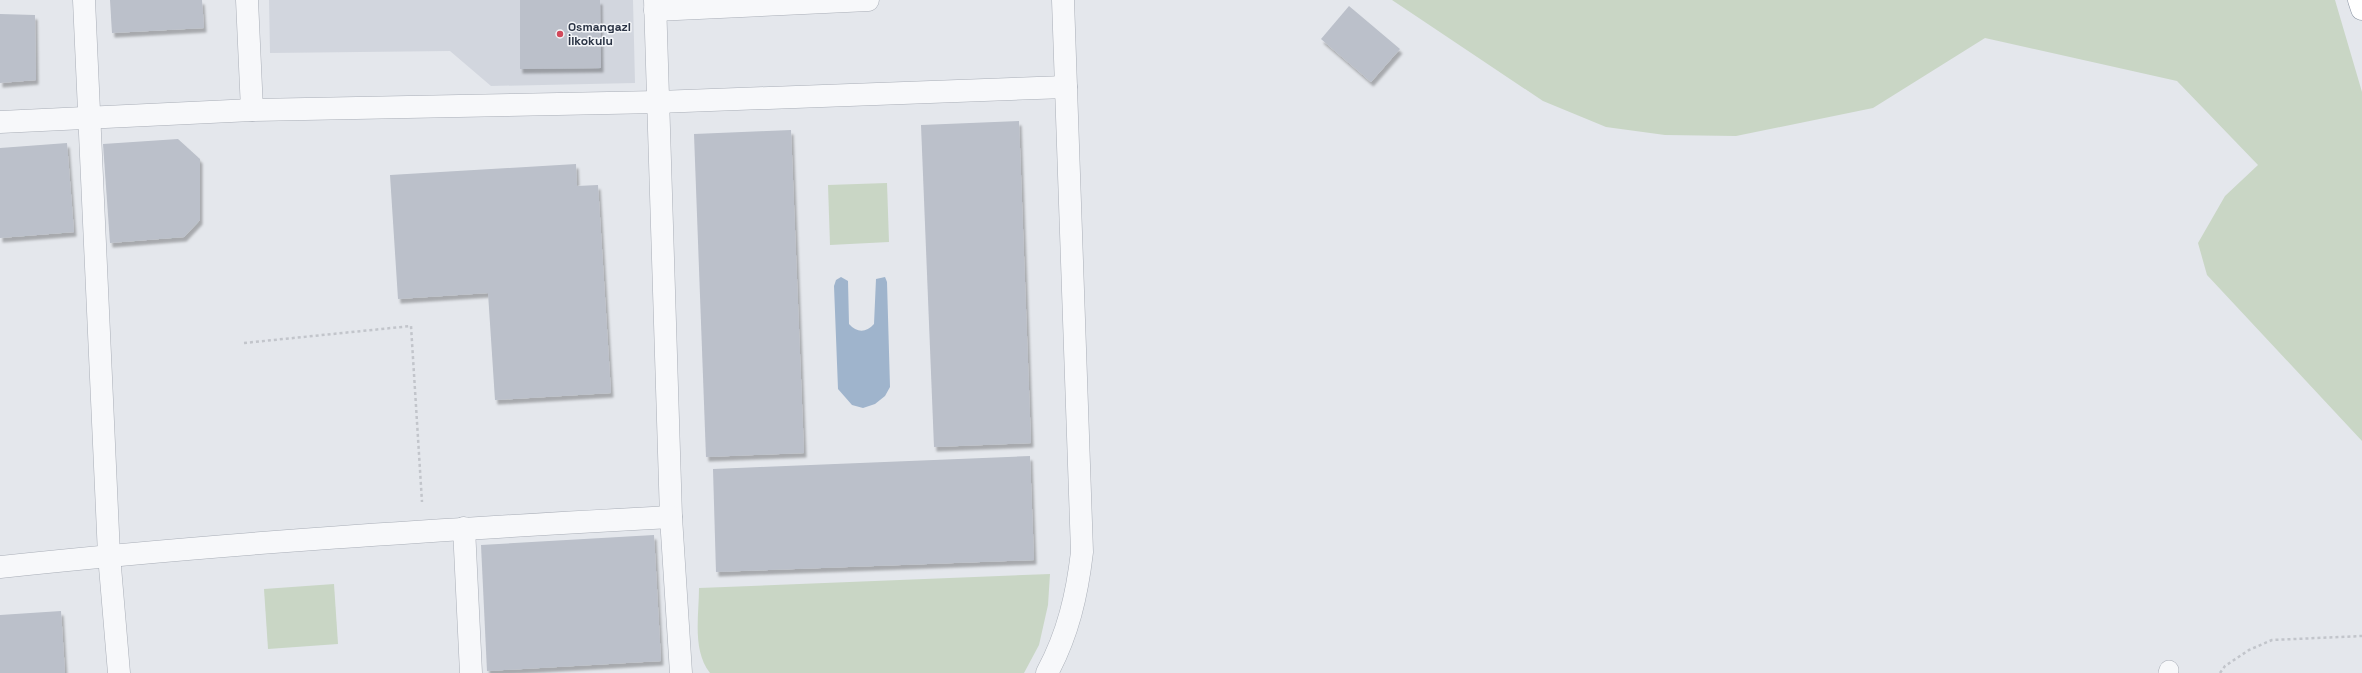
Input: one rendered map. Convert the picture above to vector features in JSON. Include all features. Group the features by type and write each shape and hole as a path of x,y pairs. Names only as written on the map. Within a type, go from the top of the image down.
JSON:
{"highway":[{"path":"2359,0 2362,10"}],"street":[{"path":"84,0 88,117 109,556 119,673"},
{"path":"247,0 252,110"},
{"path":"682,673 671,517 655,5 868,0"},
{"path":"1047,673 1071,618 1078,591 1082,552 1063,0"},
{"path":"0,122 252,110 658,102 1066,87"},
{"path":"0,567 109,556 464,528 671,517"},
{"path":"464,528 471,673"}],"path":[{"path":"244,343 411,326 424,531"},
{"path":"2220,673 2225,666 2249,650 2272,640 2362,636"}],"shaded area":[{"path":"269,0 633,0 635,83 491,86 450,51 270,53"}],"green space":[{"path":"1392,0 2335,0 2362,92 2362,441 2207,275 2198,243 2225,196 2258,165 2177,81 1985,38 1873,108 1736,136 1665,135 1606,127 1543,101"},
{"path":"887,183 889,242 830,245 828,185"},
{"path":"1050,574 1048,605 1039,645 1024,673 710,673 704,664 701,654 698,632 699,588"},
{"path":"334,584 338,644 268,649 264,589"}],"water":[{"path":"841,277 848,281 849,324 855,329 862,331 868,329 874,324 876,279 885,277 887,282 890,387 885,396 875,404 863,408 852,405 838,389 834,286 836,280"}],"building":[{"path":"110,0 202,0 204,28 112,33"},
{"name":"Osmangazi İlkokulu","path":"520,0 600,0 601,68 520,69"},
{"path":"1349,6 1400,49 1371,82 1321,39"},
{"path":"0,14 35,15 36,80 0,83"},
{"path":"1019,121 1031,443 934,447 921,125"},
{"path":"791,130 804,453 706,457 694,134"},
{"path":"178,139 200,159 200,220 184,237 110,243 103,144"},
{"path":"67,143 74,232 0,238 0,148"},
{"path":"576,164 577,186 598,185 611,393 495,400 488,293 398,299 390,175"},
{"path":"1030,456 1034,560 716,572 713,469"},
{"path":"654,535 661,661 487,671 481,545"},
{"path":"61,611 65,673 0,673 0,615"}],"place":[{"name":"Osmangazi İlkokulu","path":"560,34"}]}
